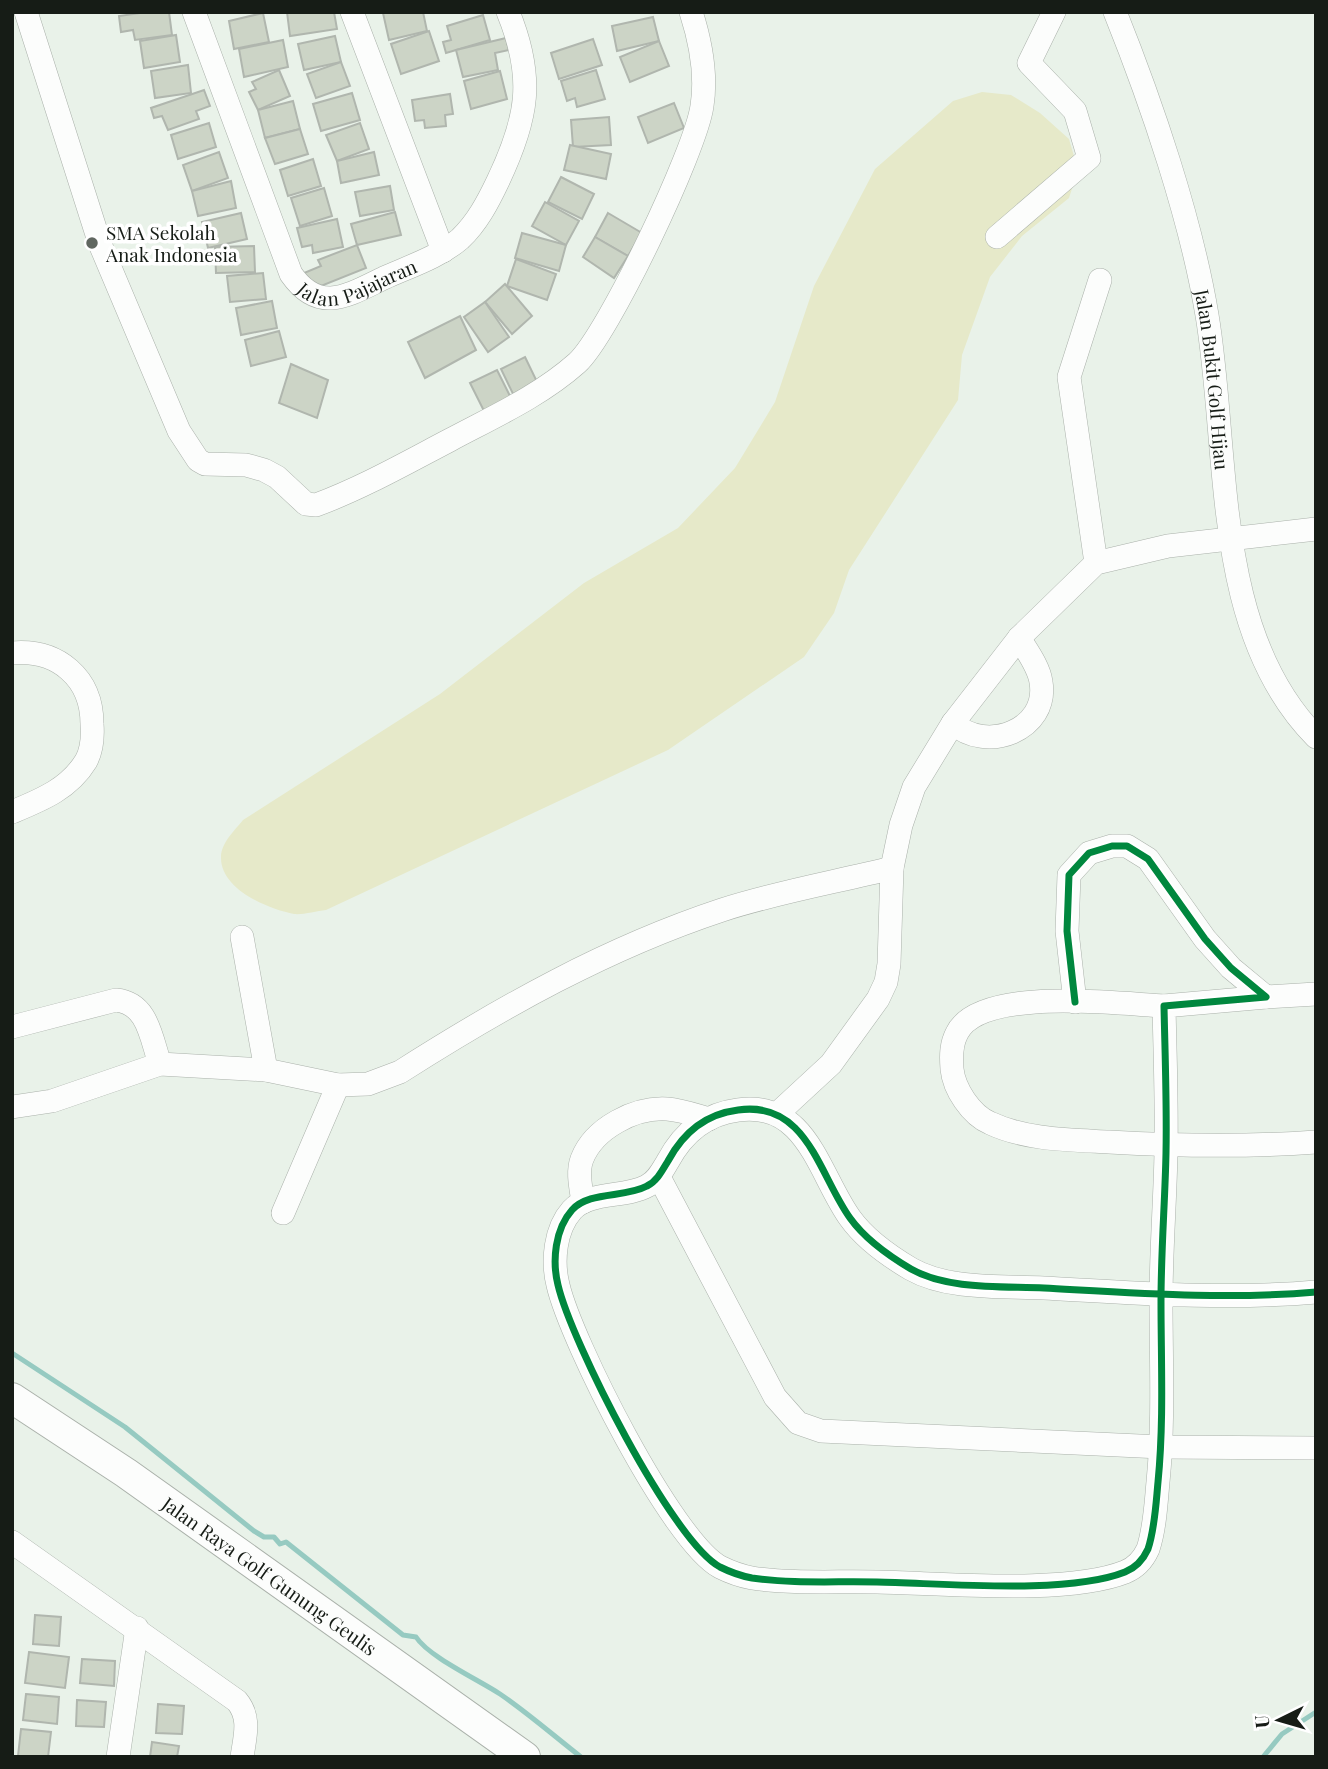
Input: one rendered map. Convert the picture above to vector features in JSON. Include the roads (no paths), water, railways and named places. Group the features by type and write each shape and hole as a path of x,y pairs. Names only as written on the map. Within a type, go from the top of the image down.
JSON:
{"main road":[{"name":"Jalan Raya Golf Gunung Geulis","path":"12,1398 126,1473 525,1757"}],"street":[{"path":"26,12 100,244 179,431 198,460 205,464 246,465 264,470 277,477 306,504 316,505 380,476 514,405 579,361 599,333 630,274 667,200 696,129 702,107 703,56 691,12"},
{"name":"Jalan Pajajaran","path":"194,12 290,274 300,288 323,299 345,295 443,251 460,239 477,220 514,148 523,113 525,64 508,12"},
{"path":"352,12 443,251"},
{"path":"997,237 1089,158 1074,111 1029,63 1054,12"},
{"name":"Jalan Bukit Golf Hijau","path":"1115,12 1186,220 1207,315 1232,540 1253,635 1265,667 1307,715 1316,737"},
{"path":"1096,563 1069,377 1100,279"},
{"path":"778,1113 831,1064 878,999 886,982 888,964 892,868 901,825 914,787 953,723 1019,638 1096,563 1168,546 1316,529"},
{"path":"953,723 965,734 999,737 1018,729 1036,712 1041,698 1041,681 1019,638"},
{"path":"12,653 41,654 56,659 67,667 79,678 86,692 92,707 93,726 87,759 78,771 60,789 12,813"},
{"path":"1075,1002 1067,931 1069,875 1088,853 1112,846 1127,846 1148,859 1205,939 1231,968 1266,997"},
{"path":"12,1107 52,1101 160,1064 266,1070 338,1085 368,1084 400,1072 576,968 723,910 892,868"},
{"path":"242,937 266,1070"},
{"path":"1316,995 1164,1006 1075,1002 991,1008 968,1020 957,1031 951,1051 953,1076 967,1104 989,1123 1020,1133 1065,1140 1166,1146 1316,1142"},
{"path":"12,1027 116,1000 130,1002 141,1011 160,1064"},
{"path":"1164,1006 1166,1146 1161,1294 1161,1447 1156,1507 1148,1548 1130,1571 1074,1581 1029,1584 781,1580 755,1578 728,1571 701,1553 678,1525 615,1413 566,1309 555,1265 557,1243 572,1211 583,1202 648,1186 659,1177 679,1142 694,1127 735,1110 778,1113 795,1124 848,1215 860,1230 898,1261 927,1277 993,1285 1161,1294 1316,1292"},
{"path":"284,1213 338,1085"},
{"path":"583,1202 579,1177 582,1159 606,1129 628,1116 664,1109 709,1119"},
{"path":"659,1177 775,1397 798,1423 821,1431 1161,1447 1316,1448"},
{"path":"12,1542 237,1701 244,1710 247,1722 242,1757"},
{"path":"118,1757 137,1628"}],"waterway":[{"path":"12,1353 125,1427 254,1531 264,1537 274,1537 280,1544 286,1542 403,1635 416,1637 422,1645 443,1660 500,1694 581,1757"},
{"path":"1263,1757 1282,1734 1316,1712"}],"place":[{"name":"SMA Sekolah Anak Indonesia","path":"92,243"}]}
